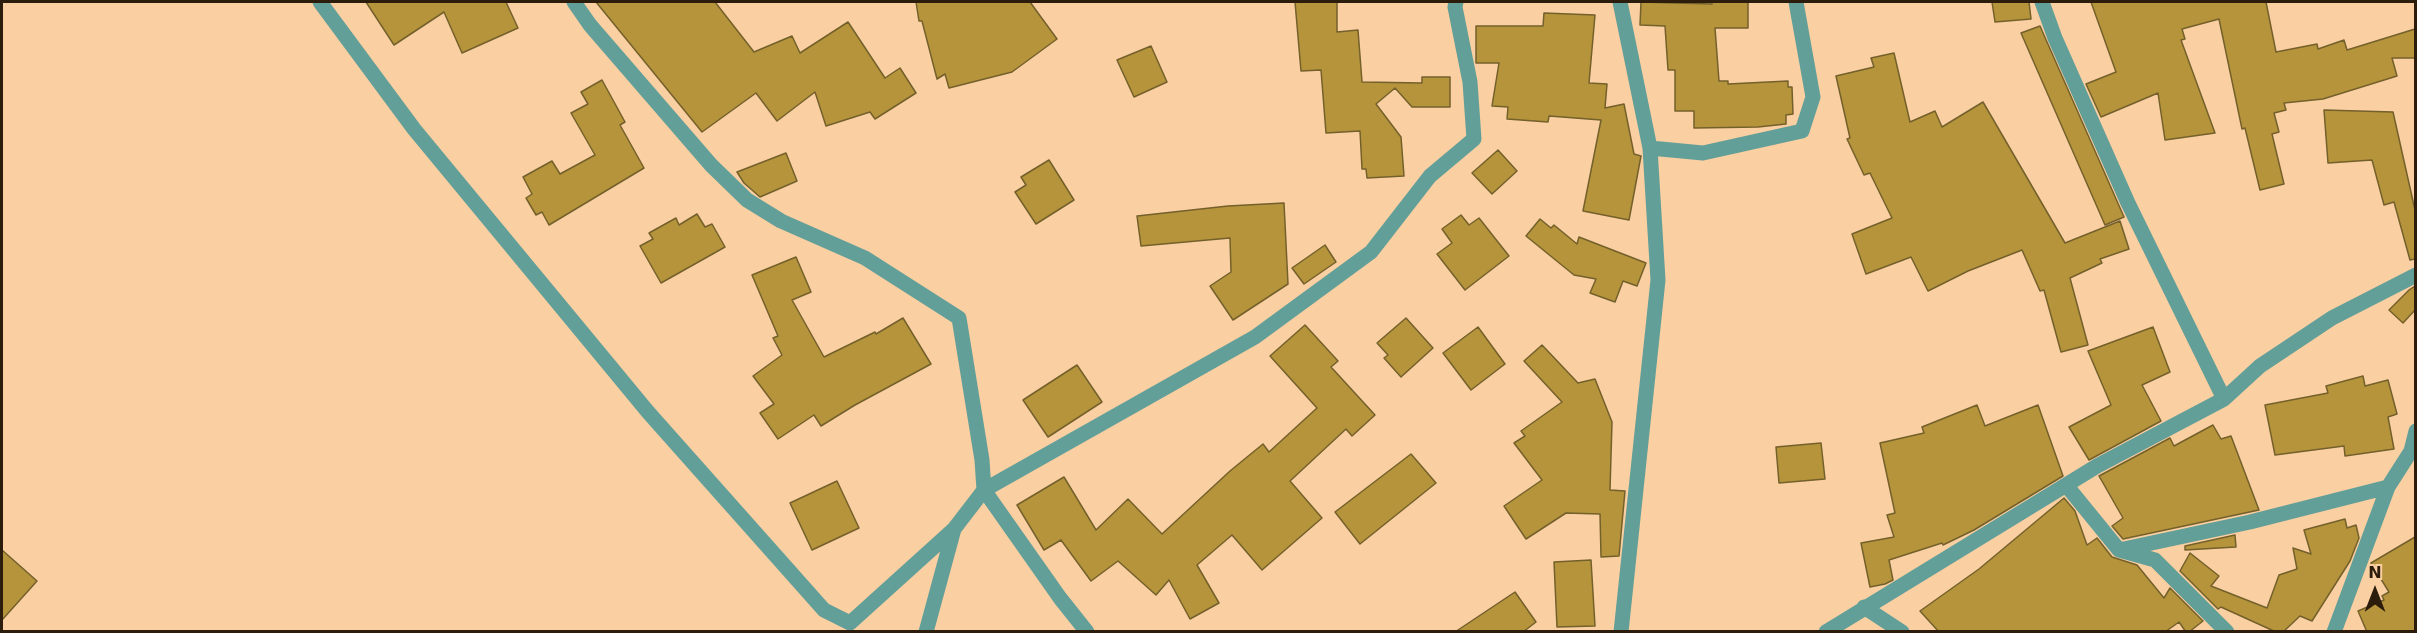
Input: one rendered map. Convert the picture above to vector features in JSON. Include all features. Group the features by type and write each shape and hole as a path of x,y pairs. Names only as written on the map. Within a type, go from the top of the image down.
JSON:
{"street":[{"path":"320,2 414,129 648,412 824,610 853,627 954,529 984,490 1255,337 1371,252 1430,176 1474,139 1470,82 1455,7 1456,2"},
{"path":"574,2 590,25 711,165 747,200 782,221 864,258 959,318 982,460 984,490 1060,598 1087,632"},
{"path":"1620,2 1650,148 1658,280 1621,632"},
{"path":"1650,148 1703,153 1802,131 1813,97 1796,2"},
{"path":"2042,2 2055,38 2128,203 2224,399"},
{"path":"1826,632 2097,466 2224,399 2260,366 2332,318 2415,275"},
{"path":"2334,632 2388,487 2411,451 2415,437"},
{"path":"2066,485 2119,550 2155,560 2227,632"},
{"path":"2119,550 2250,522 2388,487"},
{"path":"926,632 954,529"},
{"path":"1864,607 1902,632"}],"building":[{"path":"366,2 506,2 518,28 462,53 444,12 394,45"},
{"path":"596,2 715,2 754,52 792,36 800,53 848,22 885,78 900,68 916,93 875,119 870,112 826,126 815,92 777,121 756,93 702,132"},
{"path":"916,2 1030,2 1057,39 1012,72 949,88 945,74 937,79 922,21 919,21"},
{"path":"1295,2 1337,2 1337,32 1358,30 1362,82 1422,83 1422,77 1450,77 1450,107 1412,107 1395,88 1376,104 1401,137 1404,176 1367,178 1366,169 1362,169 1360,131 1326,133 1321,70 1301,71"},
{"path":"1641,2 1712,4 1712,2 1748,2 1748,28 1715,28 1719,81 1728,81 1728,84 1788,81 1788,87 1792,87 1793,114 1786,115 1786,124 1694,128 1694,111 1675,111 1675,70 1668,70 1665,26 1640,25"},
{"path":"1992,2 2029,2 2031,19 1995,22"},
{"path":"2091,2 2266,2 2276,52 2317,44 2318,49 2344,40 2347,50 2415,29 2415,58 2392,58 2397,76 2323,99 2284,103 2286,110 2274,113 2279,132 2272,134 2284,184 2260,190 2245,128 2242,129 2219,19 2182,29 2185,39 2181,40 2215,133 2165,140 2158,93 2101,117 2086,84 2116,72"},
{"path":"1544,13 1595,15 1589,83 1607,84 1605,108 1624,104 1634,154 1641,156 1629,220 1583,211 1601,120 1549,116 1548,122 1507,119 1508,107 1492,106 1499,63 1476,63 1476,26 1543,26"},
{"path":"2040,26 2124,217 2105,225 2021,33"},
{"path":"1151,46 1167,82 1134,97 1117,60"},
{"path":"1894,53 1910,122 1935,111 1942,127 1983,102 2065,243 2120,221 2129,249 2100,259 2102,263 2070,278 2088,345 2061,352 2044,290 2040,291 2022,250 1968,271 1928,291 1911,257 1866,274 1852,234 1892,218 1870,173 1864,175 1847,139 1850,138 1836,76 1874,67 1871,58"},
{"path":"602,80 625,122 620,125 644,168 549,225 542,212 536,215 526,198 532,194 523,177 552,161 560,174 595,155 571,113 588,104 581,92"},
{"path":"2324,110 2393,112 2415,210 2415,259 2410,260 2394,202 2384,205 2372,160 2328,163"},
{"path":"1498,150 1517,171 1492,194 1472,173"},
{"path":"786,153 797,181 760,197 744,183 737,172"},
{"path":"1049,160 1074,200 1036,224 1015,192 1026,185 1021,177"},
{"path":"1284,203 1288,284 1233,320 1210,286 1231,272 1230,238 1141,246 1137,216 1228,206"},
{"path":"697,214 705,227 712,224 725,247 661,283 640,246 653,239 649,233 676,218 679,225"},
{"path":"1461,215 1469,225 1479,218 1509,256 1465,290 1437,254 1452,243 1442,229"},
{"path":"1540,219 1551,228 1554,225 1577,244 1579,237 1646,263 1637,286 1623,281 1615,302 1590,293 1596,279 1574,275 1526,236"},
{"path":"1325,245 1336,262 1304,284 1292,268"},
{"path":"796,257 811,292 792,300 824,357 875,332 876,334 903,318 931,364 821,426 814,415 778,439 760,413 774,404 753,376 782,355 773,338 778,336 752,275"},
{"path":"2415,286 2415,310 2403,323 2389,310"},
{"path":"1406,318 1433,348 1401,377 1384,358 1388,355 1377,343"},
{"path":"1305,325 1338,361 1331,367 1375,415 1352,436 1346,429 1290,481 1322,518 1262,570 1232,535 1197,565 1219,603 1190,619 1169,580 1156,595 1118,561 1091,581 1061,540 1044,550 1017,505 1064,477 1096,530 1128,499 1162,534 1263,444 1269,452 1317,408 1270,356"},
{"path":"1478,327 1505,364 1471,390 1443,353"},
{"path":"2153,327 2170,372 2142,385 2161,421 2089,460 2069,427 2111,405 2088,351"},
{"path":"1542,345 1578,383 1595,379 1612,422 1610,490 1625,491 1619,556 1601,557 1600,514 1566,513 1526,539 1504,506 1542,480 1514,443 1525,436 1521,431 1562,402 1524,361"},
{"path":"1077,365 1102,402 1048,437 1023,400"},
{"path":"2363,376 2365,386 2388,380 2397,414 2388,417 2394,449 2345,456 2344,446 2275,455 2265,405 2328,393 2326,386"},
{"path":"1977,405 1985,426 2038,405 2063,476 1974,530 1943,545 1942,543 1889,560 1893,580 1870,587 1861,543 1894,537 1887,515 1895,513 1880,443 1924,433 1922,427"},
{"path":"2213,425 2221,439 2231,436 2259,510 2123,539 2112,526 2123,518 2099,476 2170,438 2174,446"},
{"path":"1821,443 1825,479 1779,483 1776,447"},
{"path":"1411,454 1436,483 1360,544 1335,512"},
{"path":"837,481 859,528 812,550 790,503"},
{"path":"2064,498 2075,511 2087,545 2097,538 2112,557 2137,565 2164,598 2170,588 2203,621 2189,632 2186,632 2179,622 2165,632 1939,632 1920,611 1979,569"},
{"path":"2345,519 2347,528 2356,525 2359,538 2350,561 2312,621 2300,616 2283,632 2276,632 2221,607 2218,609 2180,571 2190,553 2219,576 2211,586 2267,608 2279,575 2297,569 2293,548 2311,554 2304,530"},
{"path":"2235,535 2236,547 2185,550 2185,546"},
{"path":"2415,537 2415,632 2367,632 2358,611 2384,600 2382,596 2389,592 2371,563"},
{"path":"2,550 37,581 2,620"},
{"path":"1591,560 1595,626 1557,627 1554,562"},
{"path":"1515,592 1536,622 1523,632 1455,632"}]}
